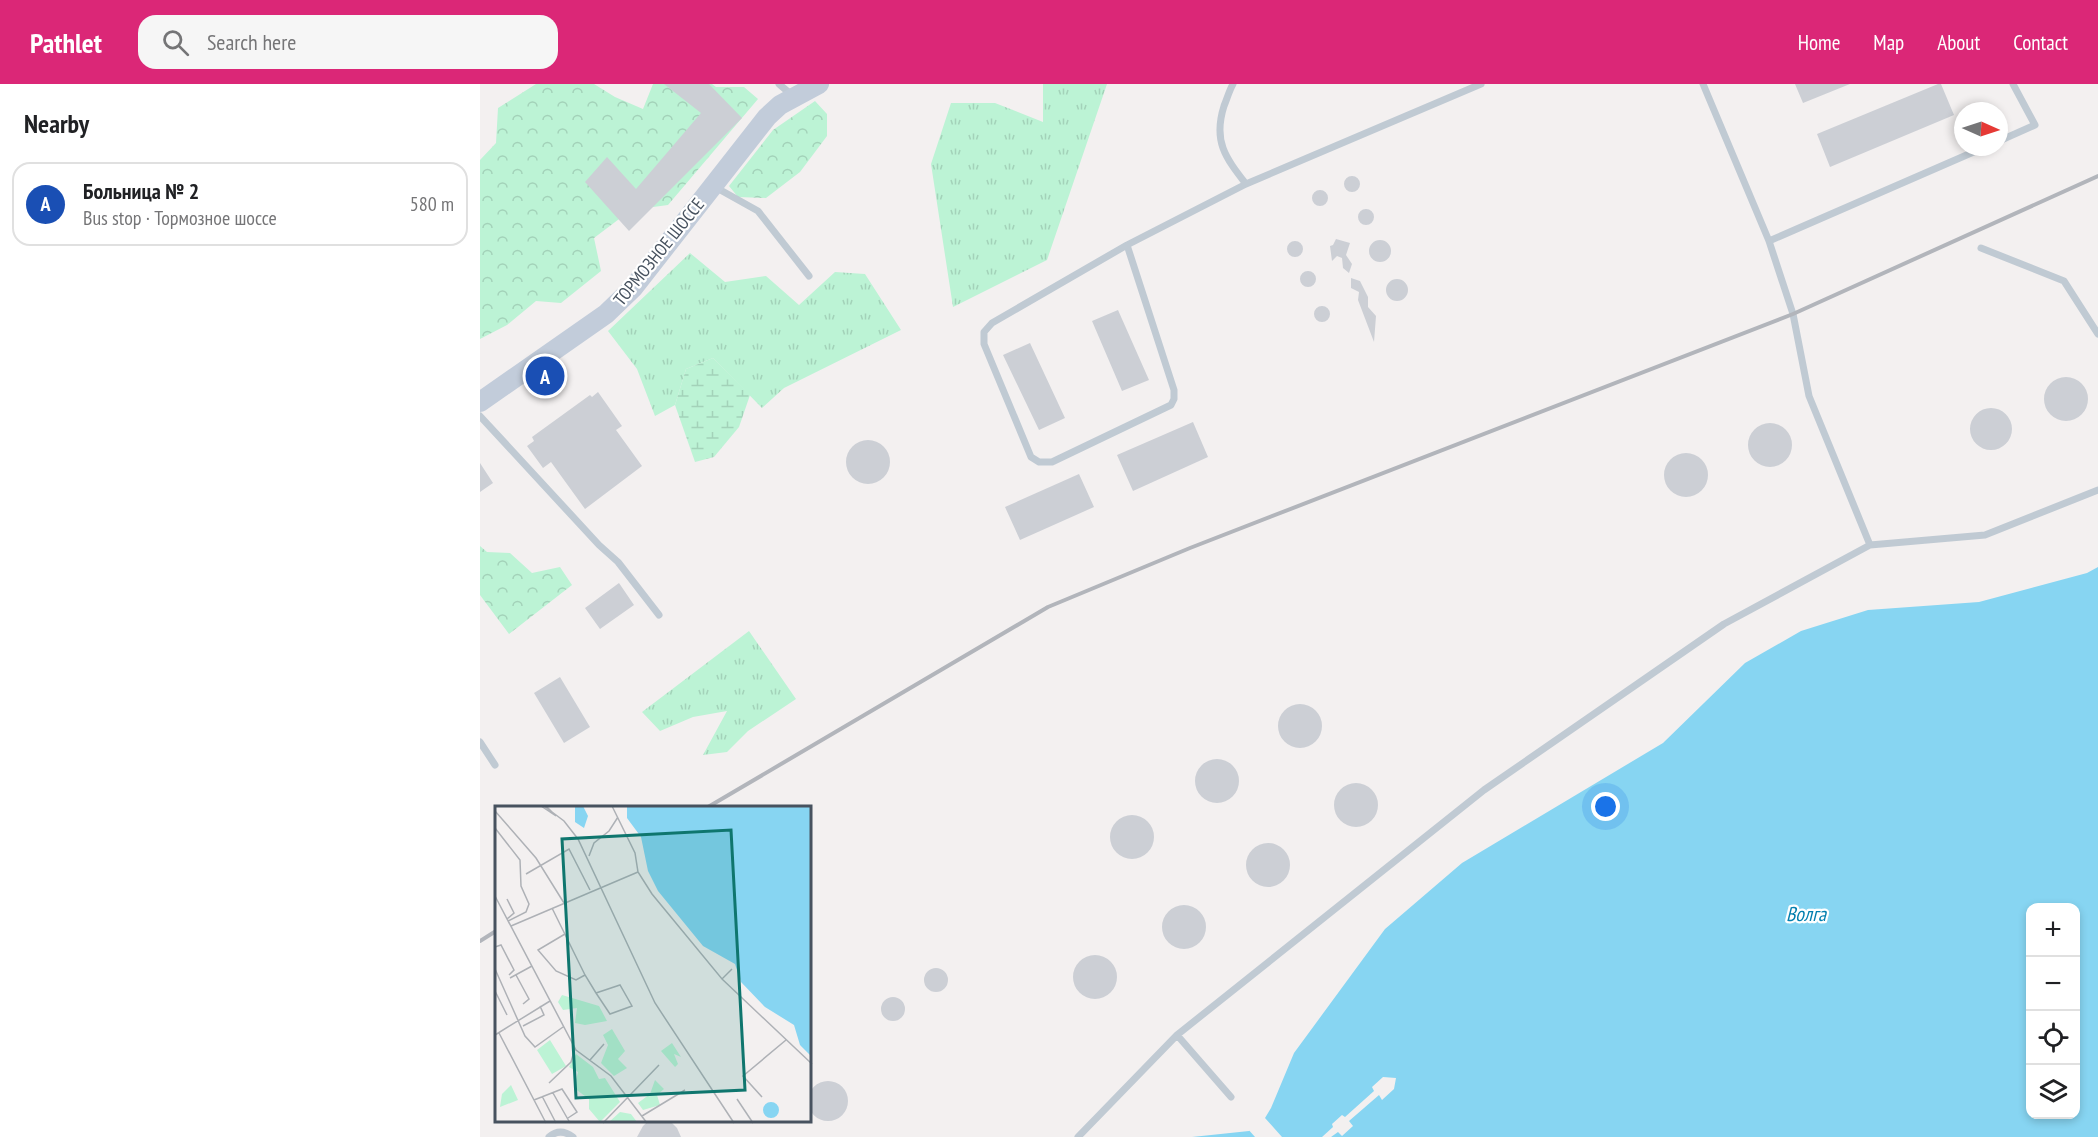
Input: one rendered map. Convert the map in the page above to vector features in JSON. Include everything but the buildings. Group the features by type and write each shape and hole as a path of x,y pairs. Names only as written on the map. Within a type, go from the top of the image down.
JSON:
{"street":[{"name":"ТОРМОЗНОЕ ШОССЕ","path":"480,402 606,314 633,288 767,117 794,96 819,84"}],"lane":[{"path":"779,84 794,96"},
{"path":"1233,84 1219,123 1219,134 1227,160 1246,184"},
{"path":"1126,245 1174,390 1174,399 1171,405 1052,462 1039,462 1031,457 984,344 984,332 992,323 1126,245 1246,184 1481,84"},
{"path":"1703,84 1769,241 1793,314 1809,396 1870,545"},
{"path":"2008,137 2035,125 2013,84"},
{"path":"1769,241 1964,156"},
{"path":"712,186 758,211 809,276"},
{"path":"1981,248 2064,281 2098,334"},
{"path":"480,416 599,545 618,562 659,615"},
{"path":"1078,1137 1177,1035 1484,790 1724,624 1870,545 1985,535 2098,490"},
{"path":"480,742 495,765"},
{"path":"1177,1035 1231,1097"},
{"path":"549,1137 555,1133 565,1132 573,1137"}],"green space":[{"path":"536,84 594,84 615,97 643,109 653,84 712,84 716,87 744,87 758,99 668,205 631,210 594,238 601,271 561,303 536,301 507,325 480,339 480,160 496,143 498,108"},
{"path":"1043,84 1107,84 1047,260 953,307 931,164 951,103 995,103 1043,122"},
{"path":"815,101 827,114 827,136 800,172 766,198 738,197 729,186 773,130"},
{"path":"690,253 725,282 766,276 799,305 835,272 865,274 901,330 784,388 762,408 713,358 686,369 675,405 655,416 637,369 608,331"},
{"path":"713,358 750,395 739,427 714,457 695,462 675,405 686,369"},
{"path":"480,546 487,552 510,553 532,573 560,567 572,585 509,634 480,595"},
{"path":"749,631 796,699 748,731 727,752 703,755 727,711 693,717 660,731 642,712"}],"water":[{"name":"Волга","path":"2098,567 2098,1137 1192,1137 1249,1131 1265,1118 1294,1053 1385,929 1462,863 1663,743 1745,663 1801,631 1868,610 1979,602 2087,573"}],"pier":[{"path":"1383,1077 1396,1078 1394,1089 1382,1100 1379,1095 1349,1121 1353,1126 1342,1136 1338,1132 1331,1137 1322,1137 1342,1115 1345,1117 1374,1091 1372,1087"},
{"path":"1262,1116 1282,1137 1255,1137 1247,1128"}],"railway":[{"path":"710,806 1048,607 1190,548 1793,314 2098,176"},
{"path":"480,941 495,932"}],"place":[{"name":"Больница № 2","path":"545,376"}]}
